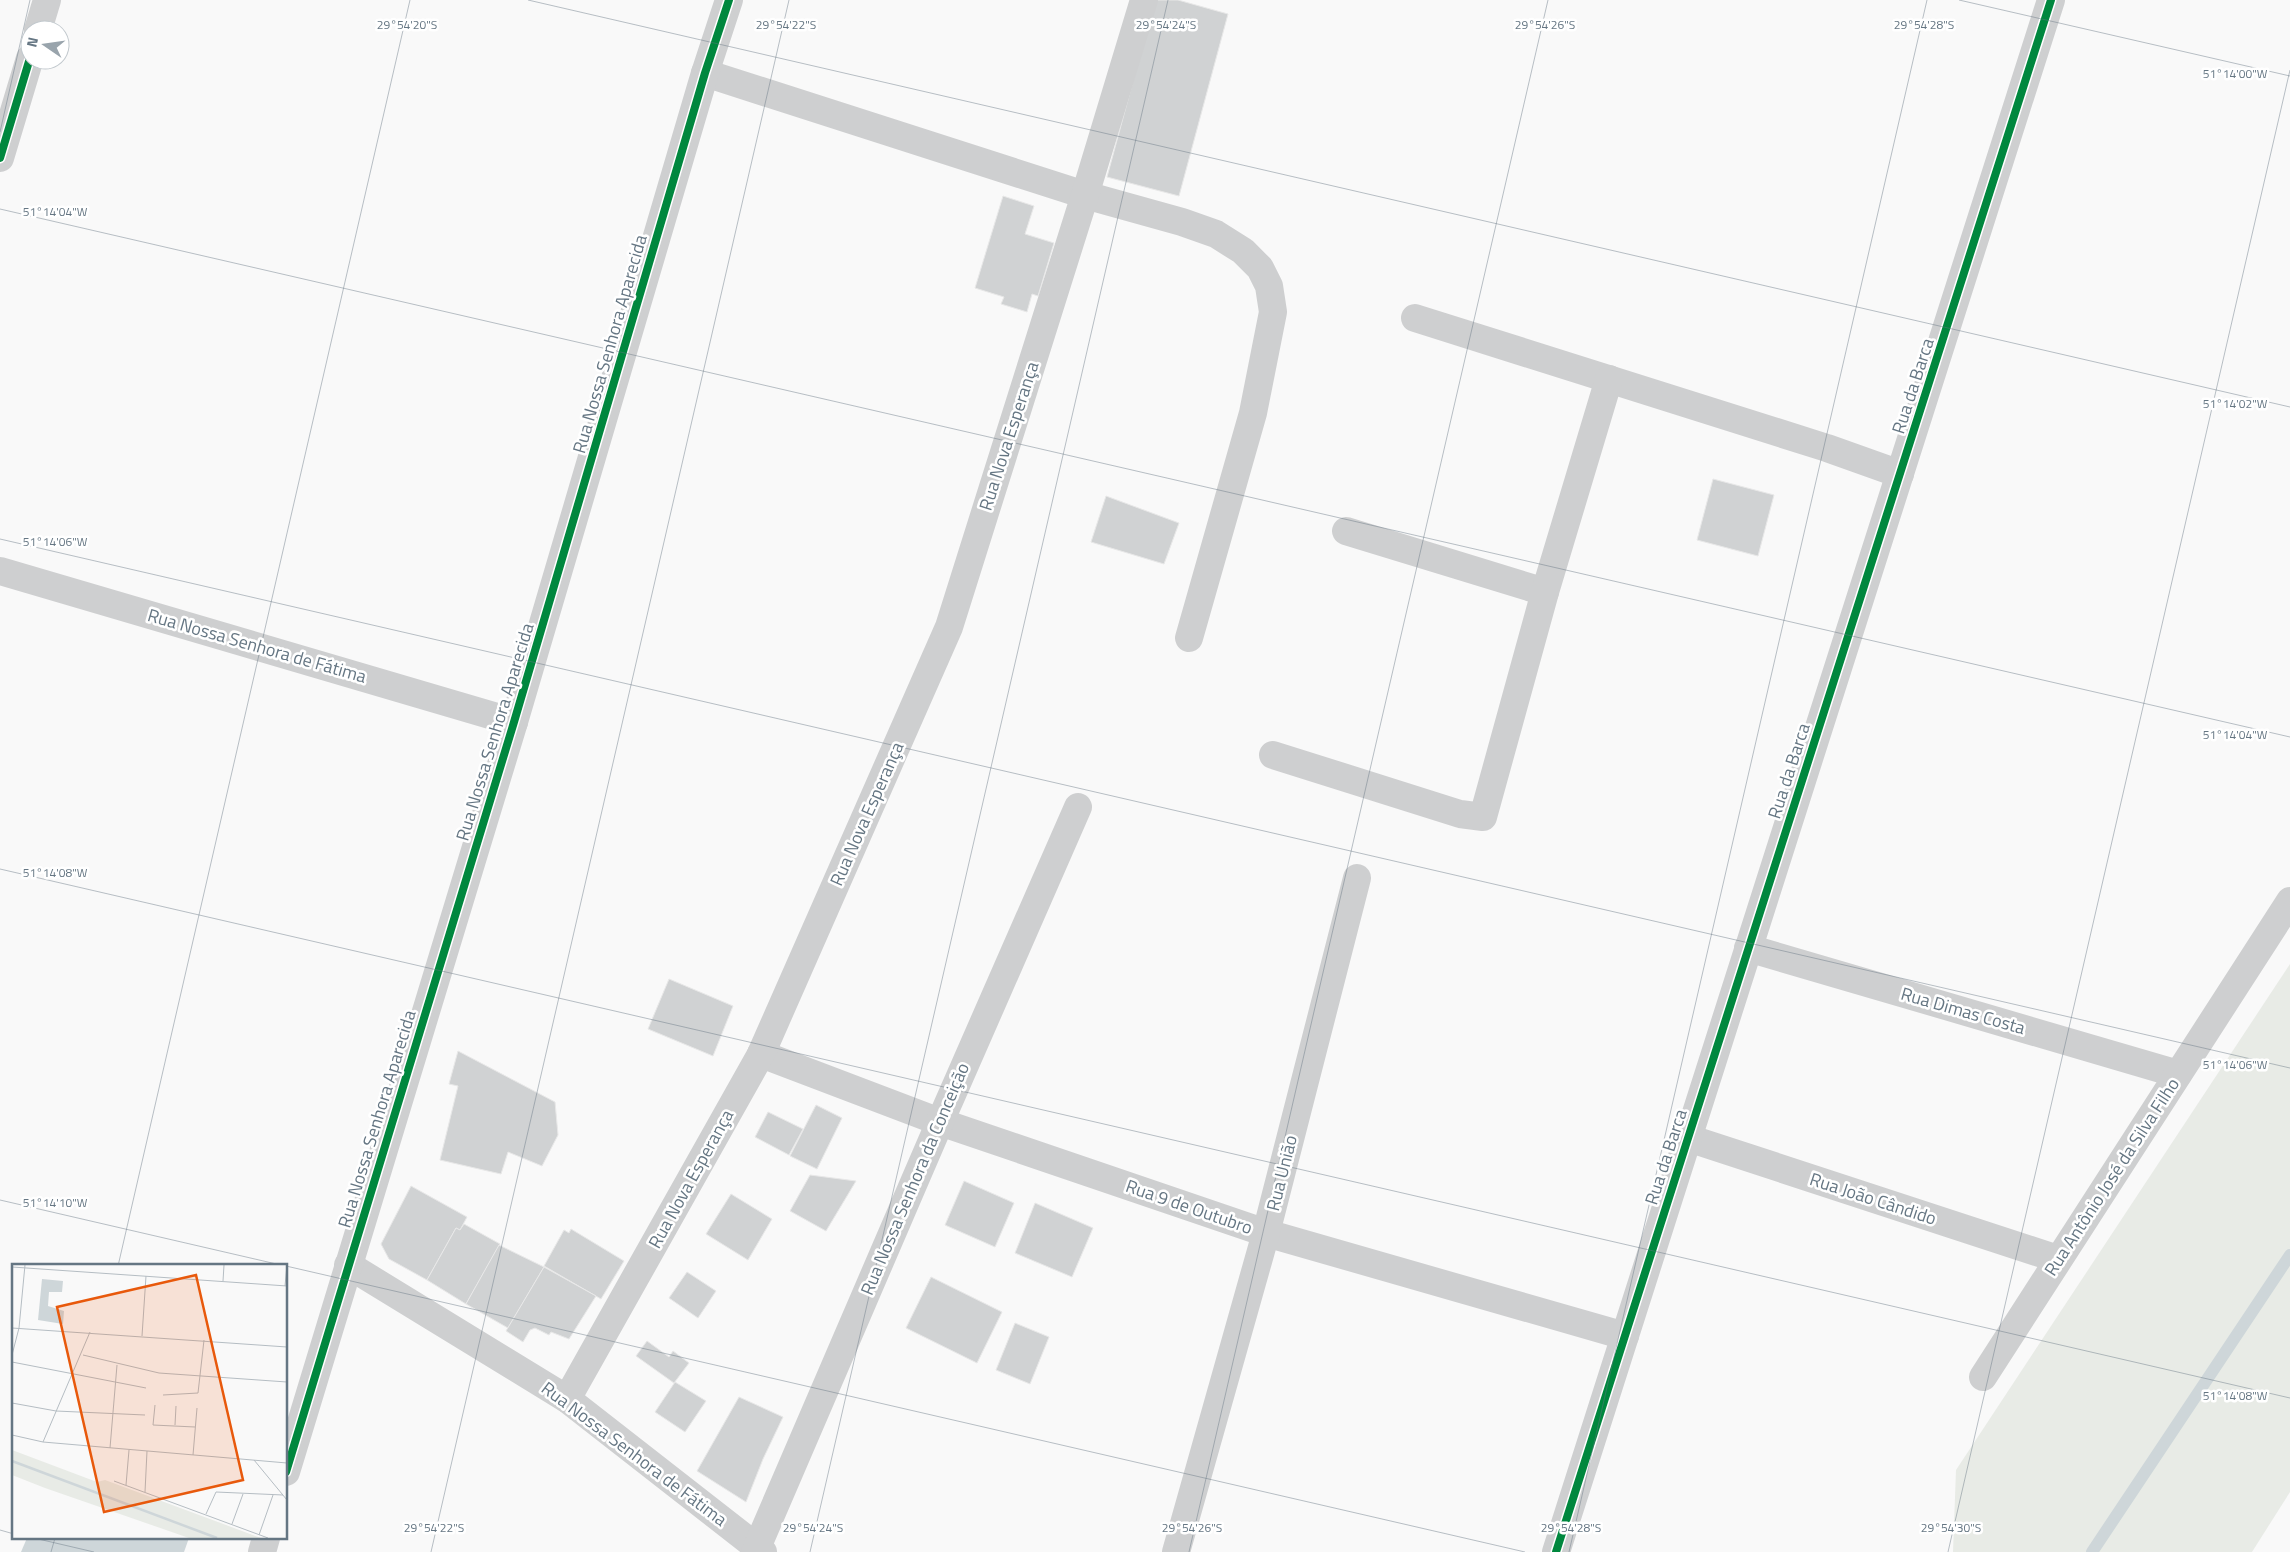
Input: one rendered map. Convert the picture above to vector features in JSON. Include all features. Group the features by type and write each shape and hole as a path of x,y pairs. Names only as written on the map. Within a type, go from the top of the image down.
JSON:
{"street":[{"path":"41,20 47,0"},
{"name":"Rua Nossa Senhora Aparecida","path":"288,1465 514,722 705,72 729,0"},
{"path":"1085,195 1144,0"},
{"name":"Rua da Barca","path":"1556,1552 2051,0"},
{"path":"0,158 26,70"},
{"path":"705,72 1085,195 1182,222 1216,234 1243,251 1260,268 1269,286 1273,312 1253,412 1189,638"},
{"name":"Rua Nova Esperança","path":"567,1399 761,1054 949,627 1085,195"},
{"path":"1415,318 1827,448 1900,474"},
{"path":"1274,755 1460,814 1483,817 1545,592 1609,379"},
{"path":"1346,532 1545,592"},
{"name":"Rua Nossa Senhora de Fátima","path":"0,571 514,722"},
{"name":"Rua Nossa Senhora da Conceição","path":"759,1550 940,1122 1078,808"},
{"name":"Rua União","path":"1176,1552 1266,1233 1357,878"},
{"name":"Rua Antônio José da Silva Filho","path":"1983,1377 2290,901"},
{"name":"Rua Dimas Costa","path":"1748,948 2178,1074"},
{"name":"Rua 9 de Outubro","path":"761,1054 940,1122 1266,1233 1625,1336"},
{"name":"Rua João Cândido","path":"1688,1138 2058,1259"},
{"name":"Rua Nossa Senhora de Fátima","path":"348,1265 567,1399 759,1550"}],"shaded area":[{"path":"2290,964 2290,1492 2252,1552 1953,1552 1956,1470"},
{"path":"26,1540 188,1540 184,1552 21,1552"}],"building":[{"path":"1155,0 1178,0 1228,14 1179,196 1107,177"},
{"path":"1003,196 1034,206 1025,234 1054,243 1038,296 1032,294 1027,312 1001,304 1004,297 975,288"},
{"path":"1713,479 1774,495 1758,556 1697,540"},
{"path":"1106,496 1179,523 1164,564 1091,542"},
{"path":"669,979 733,1006 713,1056 648,1029"},
{"path":"458,1051 555,1102 558,1135 542,1166 508,1152 501,1174 440,1160 458,1086 449,1084"},
{"path":"816,1105 842,1118 817,1169 790,1156"},
{"path":"768,1112 803,1129 789,1155 755,1137"},
{"path":"810,1175 856,1181 826,1231 790,1211"},
{"path":"964,1181 1014,1203 995,1247 945,1225"},
{"path":"411,1186 467,1217 460,1230 456,1228 427,1280 389,1259 381,1244"},
{"path":"731,1194 772,1219 748,1260 706,1234"},
{"path":"1035,1203 1093,1228 1072,1277 1015,1253"},
{"path":"464,1224 500,1244 466,1304 427,1280 456,1228 460,1230"},
{"path":"571,1229 624,1261 601,1299 544,1266 564,1230 569,1233"},
{"path":"499,1245 544,1267 508,1328 466,1304"},
{"path":"544,1267 596,1296 569,1339 551,1332 549,1335 535,1328 530,1330 523,1342 506,1331"},
{"path":"687,1272 716,1291 698,1318 669,1298"},
{"path":"931,1277 1002,1312 977,1363 906,1328"},
{"path":"1015,1323 1049,1337 1030,1384 996,1370"},
{"path":"647,1341 669,1357 673,1351 689,1363 674,1383 636,1356"},
{"path":"675,1382 706,1401 685,1432 655,1412"},
{"path":"739,1397 783,1417 763,1459 746,1502 697,1471"}],"waterway":[{"path":"2092,1552 2290,1255"}],"cycle path":[{"path":"288,1465 514,722 705,73 729,0"},
{"path":"1556,1552 2051,0"},
{"path":"0,158 26,70"}]}
